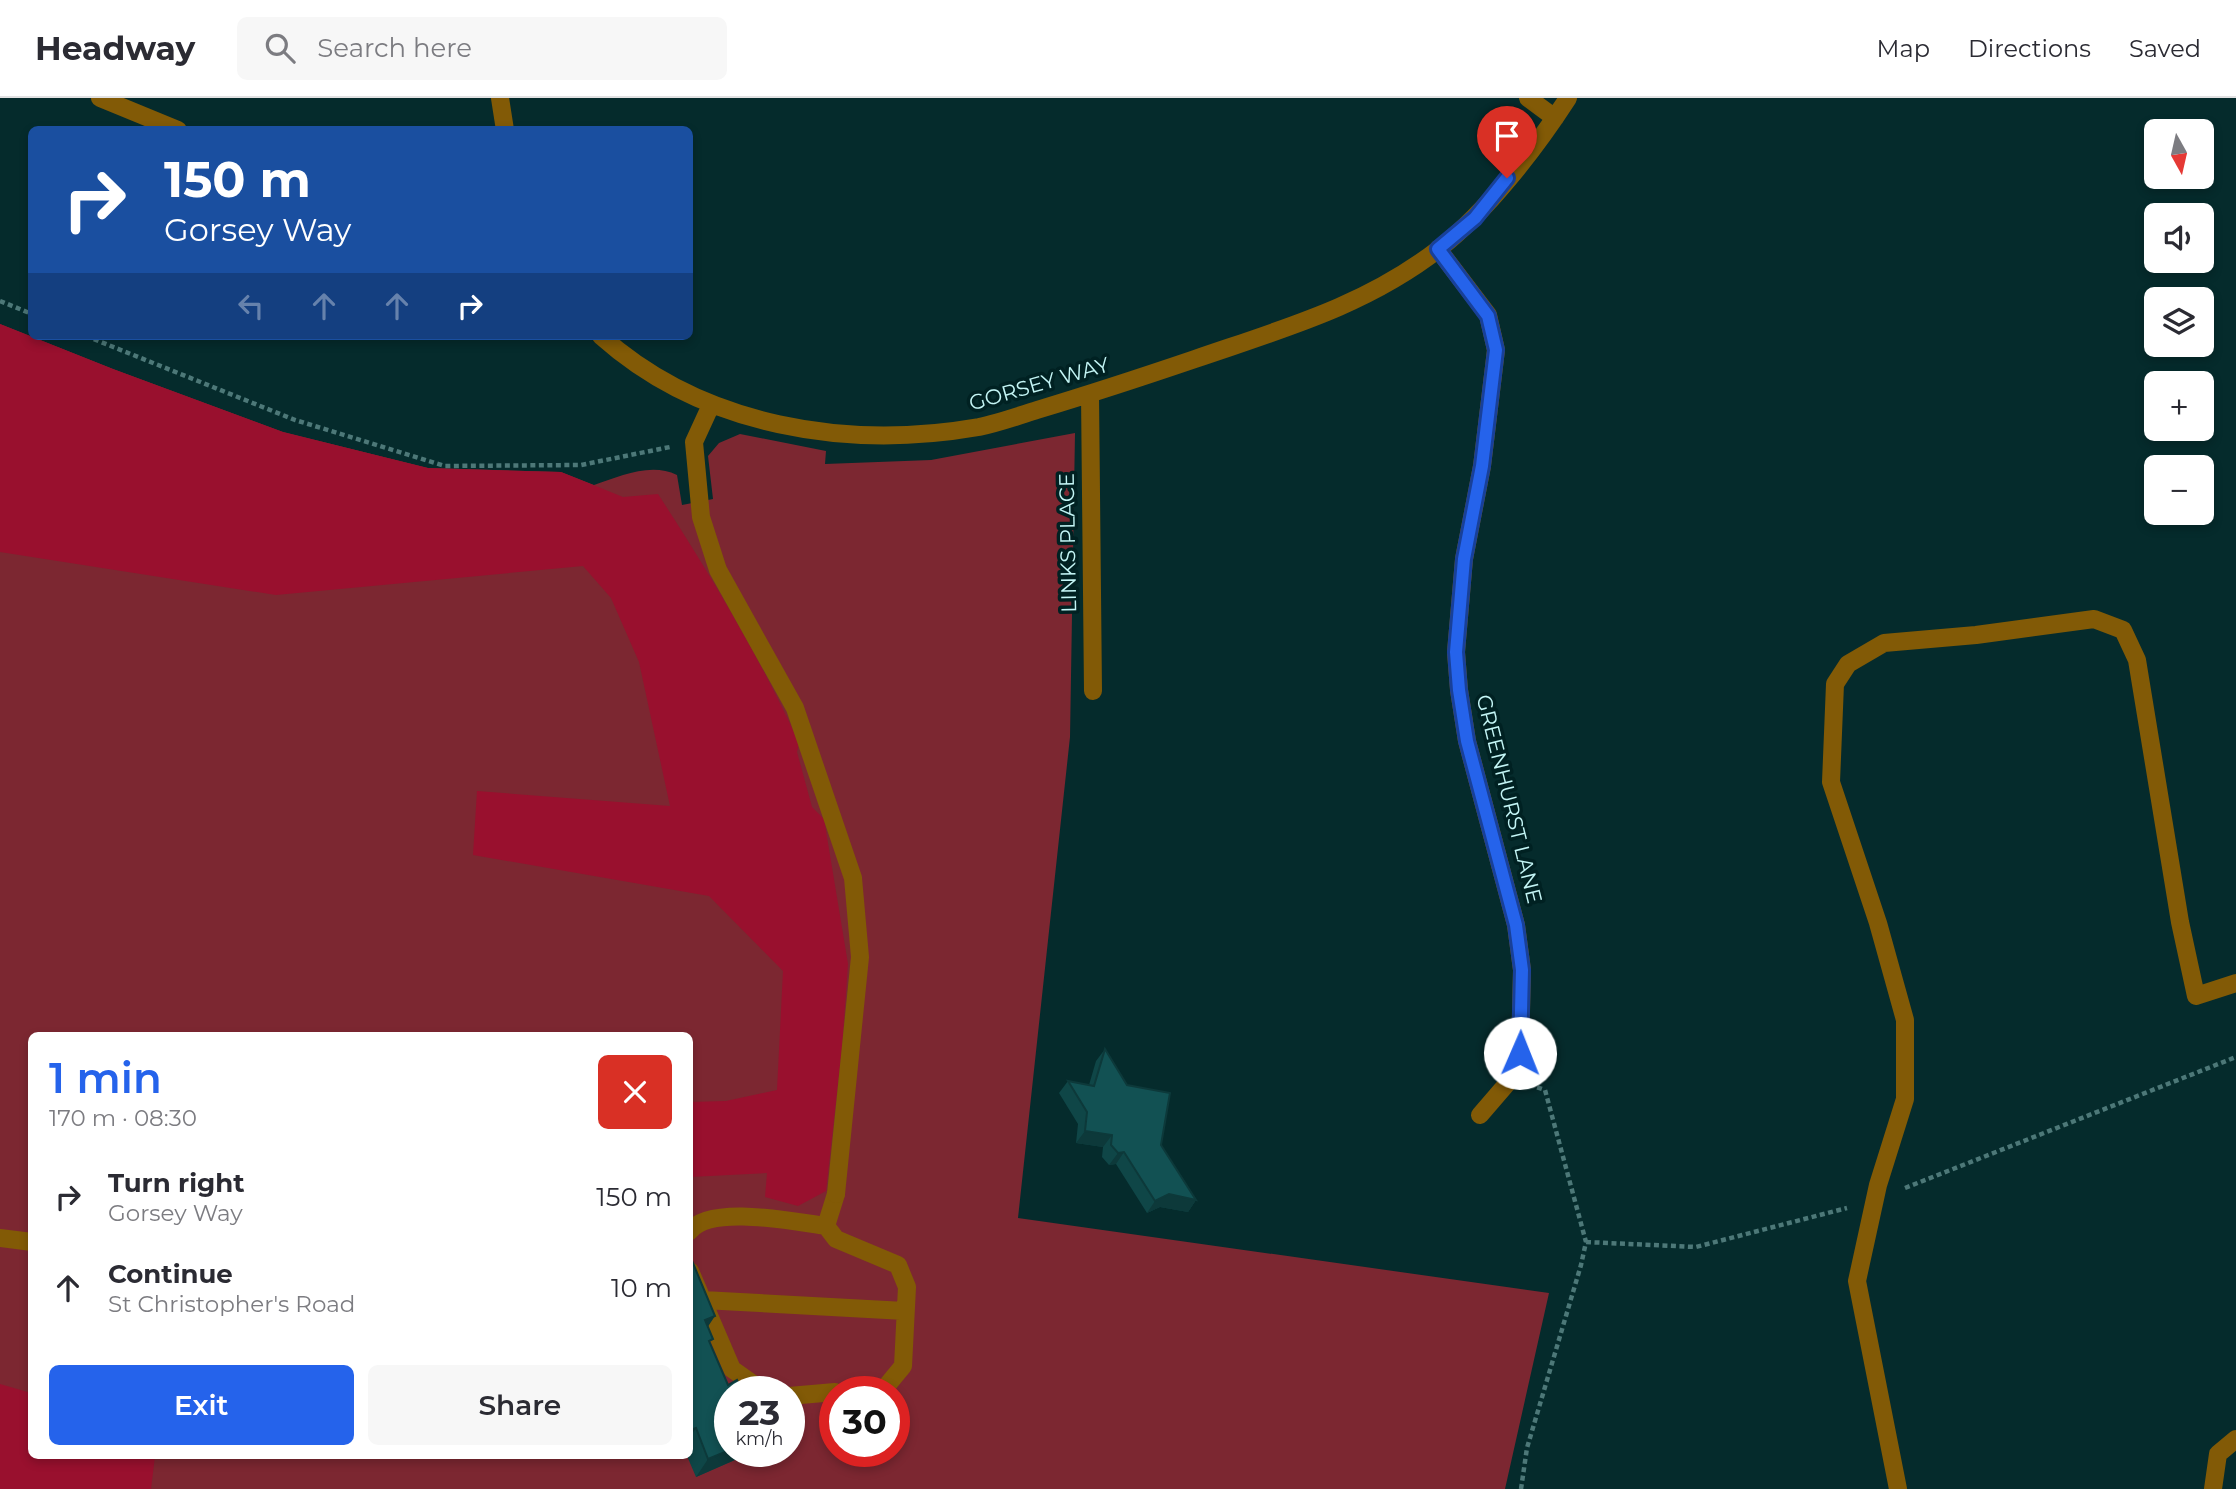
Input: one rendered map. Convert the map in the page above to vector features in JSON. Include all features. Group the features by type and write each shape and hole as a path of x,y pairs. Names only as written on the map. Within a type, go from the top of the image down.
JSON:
{"street":[{"path":"100,98 167,126"},
{"path":"500,98 504,126"},
{"path":"1528,98 1555,118"},
{"name":"GORSEY WAY","path":"605,340 617,351 662,379 711,405 744,417 823,434 907,436 981,427 1090,394 1355,302 1438,249 1475,218 1569,98"},
{"name":"GREENHURST LANE","path":"1438,249 1488,316 1496,350 1482,466 1464,559 1456,652 1467,741 1516,925 1522,970 1520,1053 1511,1079 1480,1115"},
{"name":"LINKS PLACE","path":"1090,394 1093,691"},
{"path":"711,405 694,442 701,517 718,570 794,708 853,878 860,957 836,1194 826,1226"},
{"path":"1898,1489 1857,1281 1875,1200 1905,1099 1905,1020 1878,923 1831,782 1835,684 1848,664 1884,643 1976,635 2094,619 2123,630 2137,660 2180,922 2196,996 2236,983"},
{"path":"693,1224 735,1214 826,1226 836,1239 898,1265 907,1287 903,1366 895,1376"},
{"path":"0,1238 28,1242"},
{"path":"693,1278 732,1369 742,1376"},
{"path":"703,1300 905,1311"},
{"path":"2213,1489 2218,1454 2236,1439"}],"path":[{"path":"0,301 28,312"},
{"path":"96,340 295,420 445,466 581,465 694,442"},
{"path":"1586,1242 1696,1247 1875,1200 2236,1057"},
{"path":"1511,1079 1545,1090 1586,1242 1527,1448 1521,1489"}],"shaded area":[{"path":"0,324 28,335 28,340 40,340 283,432 428,468 561,472 594,485 646,470 667,471 677,475 682,505 713,499 708,456 719,443 740,434 826,451 825,464 931,460 1075,433 1070,737 1018,1218 1549,1293 1505,1489 0,1489"},
{"path":"0,324 28,335 28,340 40,340 283,432 428,468 561,472 623,497 658,494 751,647 799,743 797,752 812,807 824,819 848,964 826,1191 798,1206 765,1197 767,1173 693,1177 693,1102 726,1101 777,1090 783,971 709,896 473,855 477,791 670,806 639,662 611,598 583,566 276,595 0,552"},
{"path":"0,1384 28,1392 28,1459 155,1459 151,1489 0,1489"}],"building":[{"path":"1105,1049 1127,1085 1170,1093 1161,1145 1196,1200 1169,1194 1155,1201 1124,1152 1118,1153 1111,1145 1112,1135 1085,1131 1087,1112 1068,1081 1094,1086"},
{"path":"693,1263 715,1316 705,1320 713,1339 709,1341 724,1376 714,1376 714,1457 708,1459 696,1428 693,1429"}],"route":[{"path":"1507,178 1475,218 1438,249 1488,316 1496,350 1482,466 1464,559 1456,652 1467,741 1516,925 1522,970 1520,1053"}]}
